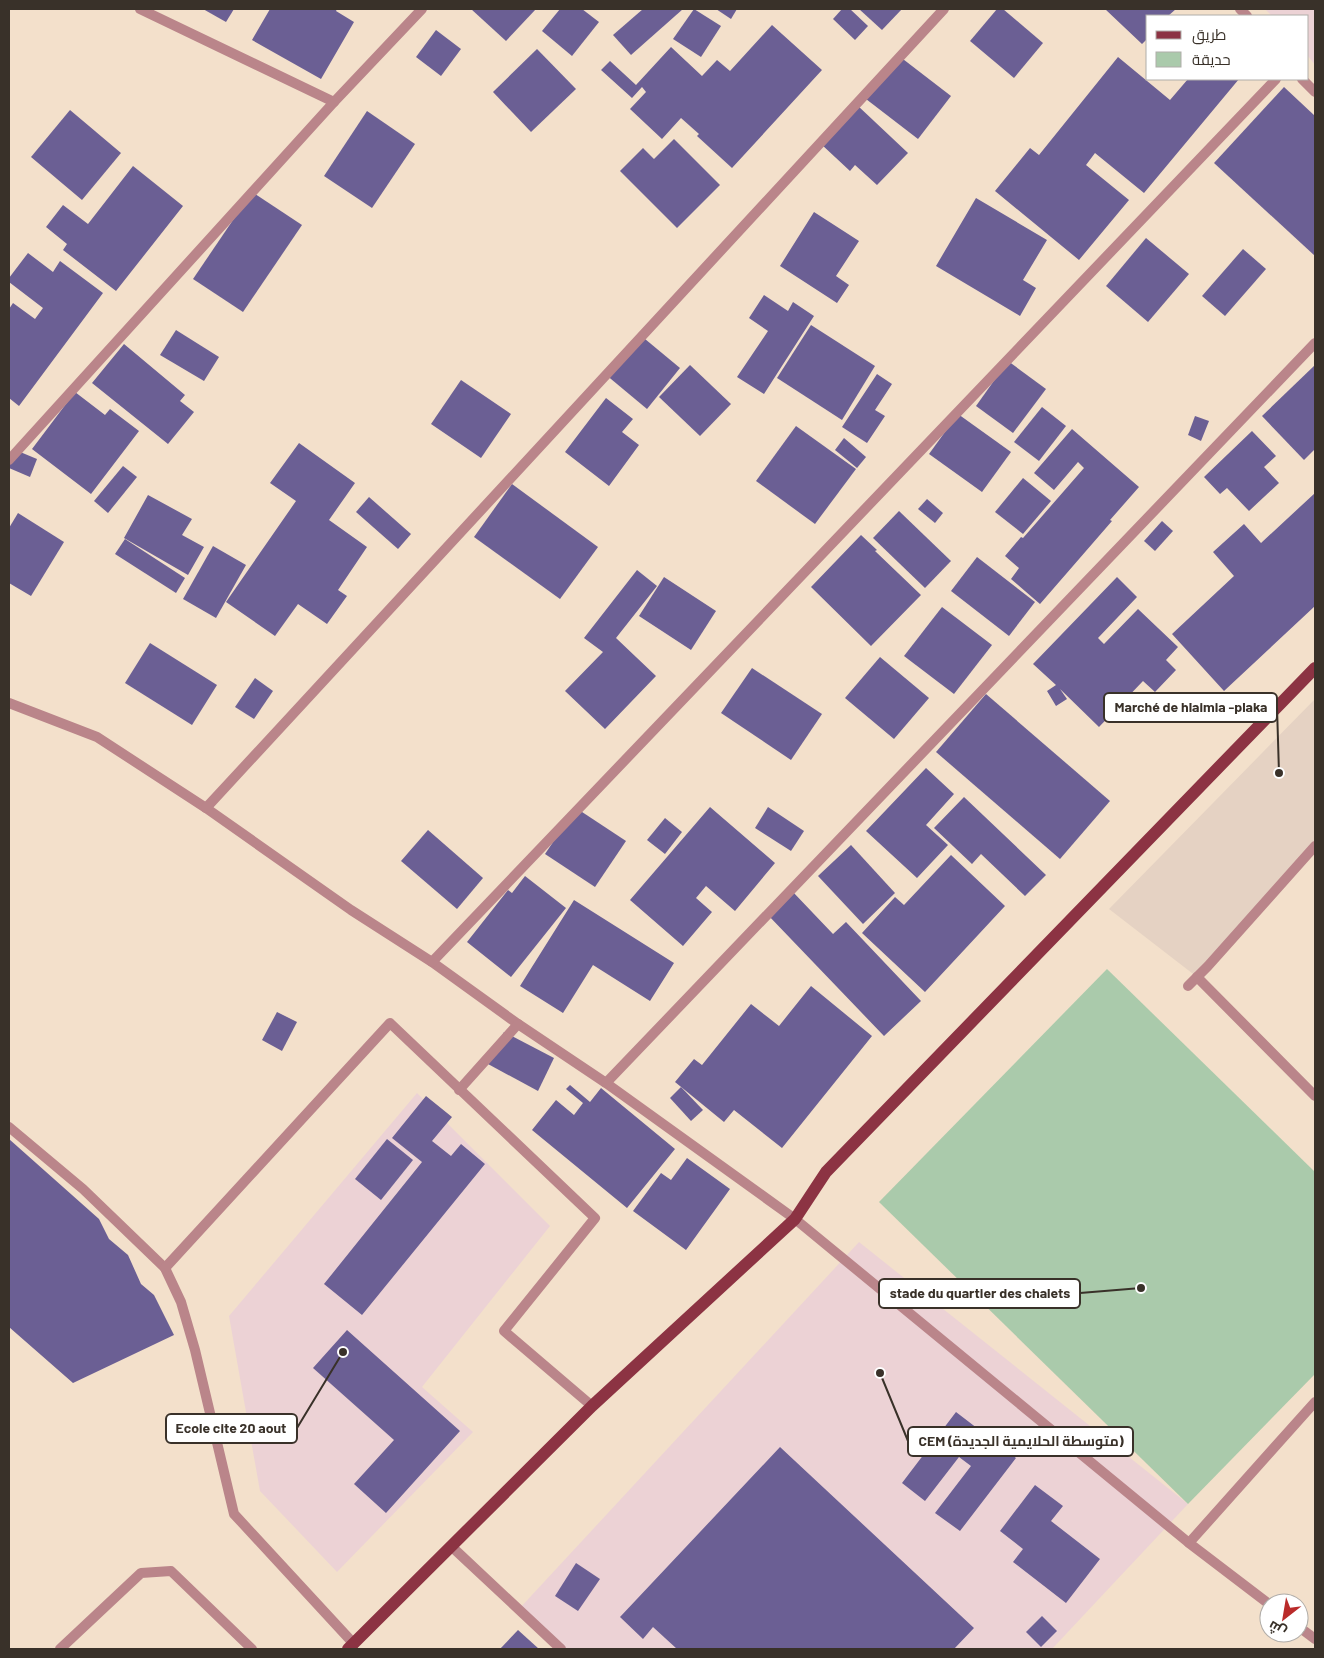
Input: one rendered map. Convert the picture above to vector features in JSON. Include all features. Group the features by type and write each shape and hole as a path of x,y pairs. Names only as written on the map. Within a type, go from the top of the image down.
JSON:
{"main road":[{"path":"351,1646 592,1406 795,1219 826,1172 1315,668"}],"street":[{"path":"140,9 334,102"},
{"path":"9,460 334,102 422,9"},
{"path":"206,808 944,9"},
{"path":"432,962 1275,80"},
{"path":"1303,80 1315,92"},
{"path":"606,1083 1315,343"},
{"path":"9,703 97,737 206,808 351,910 432,962 518,1024 606,1083 795,1219 1189,1543 1259,1596"},
{"path":"1188,986 1315,846"},
{"path":"1197,977 1315,1096"},
{"path":"165,1268 390,1023 596,1218 504,1330 592,1406"},
{"path":"459,1090 518,1024"},
{"path":"9,1127 83,1189 165,1268 181,1302 195,1350 234,1514 351,1646"},
{"path":"1189,1543 1315,1402"},
{"path":"451,1546 561,1649"},
{"path":"60,1649 141,1573 171,1571 252,1649"}],"shaded area":[{"path":"1265,9 1315,9 1315,65 1309,57 1309,15 1271,15"},
{"path":"1315,699 1315,847 1197,977 1109,909"},
{"path":"417,1093 550,1226 422,1387 473,1432 337,1572 260,1491 229,1316"},
{"path":"859,1242 1188,1504 1052,1649 566,1649 519,1609"}],"green space":[{"path":"1107,969 1315,1172 1315,1374 1188,1504 879,1202"}],"building":[{"path":"203,9 234,9 226,22"},
{"path":"270,9 337,9 336,11 354,22 321,79 252,40"},
{"path":"471,9 536,9 506,41"},
{"path":"560,9 582,9 599,22 572,56 542,31"},
{"path":"643,9 683,9 631,55 613,35"},
{"path":"694,9 721,26 701,57 673,39"},
{"path":"716,9 737,9 731,19"},
{"path":"842,9 850,9 868,26 855,40 833,19"},
{"path":"859,9 902,9 882,30"},
{"path":"997,9 1003,9 1043,43 1014,78 970,41"},
{"path":"1105,9 1176,9 1169,15 1146,15 1146,40 1142,44"},
{"path":"772,25 822,70 732,168 697,136 699,134 681,118 662,139 630,109 646,92 642,87 632,98 601,70 610,61 636,85 671,47 702,76 717,60 730,71"},
{"path":"436,30 461,49 441,76 416,57"},
{"path":"537,49 576,89 531,132 493,92"},
{"path":"899,56 951,96 918,139 866,99"},
{"path":"1118,57 1170,100 1187,80 1238,80 1144,193 1095,153 1086,165 1129,200 1079,260 995,191 1030,148 1039,155"},
{"path":"1284,87 1315,116 1315,256 1214,163"},
{"path":"857,105 908,153 877,185 855,165 850,171 821,144"},
{"path":"70,110 121,153 82,200 31,157"},
{"path":"367,111 415,144 372,208 324,176"},
{"path":"674,139 720,185 677,228 620,171 643,148 654,159"},
{"path":"133,166 183,206 116,291 63,250 67,244 46,227 63,205 88,224"},
{"path":"252,192 302,225 243,312 193,279"},
{"path":"976,198 1047,240 1023,280 1036,288 1020,316 936,266"},
{"path":"814,212 859,241 836,276 849,285 837,303 780,266"},
{"path":"1146,238 1189,274 1148,322 1106,286"},
{"path":"1243,249 1266,269 1225,316 1202,296"},
{"path":"28,253 53,272 60,261 103,293 19,406 9,398 9,309 13,303 35,319 43,308 9,282 9,278"},
{"path":"764,295 788,311 793,302 814,316 764,394 737,377 768,331 749,318"},
{"path":"811,325 875,366 842,420 777,378"},
{"path":"176,330 219,357 204,381 160,355"},
{"path":"639,334 680,368 647,409 605,374"},
{"path":"124,344 185,395 180,401 194,412 168,444 92,383"},
{"path":"1008,361 1046,389 1013,433 976,406"},
{"path":"690,365 731,404 700,436 659,397"},
{"path":"1315,365 1315,449 1304,460 1262,416"},
{"path":"877,374 892,384 875,410 885,416 867,443 842,427"},
{"path":"461,380 511,414 481,458 431,424"},
{"path":"75,392 105,415 110,409 139,431 91,494 32,449"},
{"path":"606,398 633,419 622,432 639,445 609,486 565,452"},
{"path":"1042,407 1066,426 1039,461 1014,442"},
{"path":"958,414 1011,452 982,492 929,454"},
{"path":"1195,416 1209,421 1201,441 1188,435"},
{"path":"796,426 856,469 815,524 756,481"},
{"path":"1072,429 1139,487 1040,604 1011,579 1019,568 1005,556 1084,468 1078,462 1054,490 1034,473"},
{"path":"1252,431 1276,456 1264,467 1279,483 1249,511 1227,488 1220,494 1204,477"},
{"path":"844,438 866,457 857,468 835,450"},
{"path":"299,443 355,483 329,520 367,547 338,590 347,596 327,624 298,604 275,636 226,602 296,501 270,483"},
{"path":"13,449 37,459 30,477 9,468 9,459"},
{"path":"123,466 137,477 108,513 94,501"},
{"path":"1023,478 1051,501 1023,534 995,512"},
{"path":"512,484 598,547 560,599 474,537"},
{"path":"1315,493 1315,606 1224,691 1172,634 1234,576 1213,552 1244,524 1261,543"},
{"path":"148,495 192,519 182,535 204,547 188,575 124,538"},
{"path":"369,497 411,534 398,549 356,512"},
{"path":"927,499 943,513 935,523 918,509"},
{"path":"899,511 951,561 925,588 873,538"},
{"path":"18,513 64,542 31,596 9,583 9,528"},
{"path":"1162,521 1173,531 1155,551 1144,541"},
{"path":"861,535 921,595 871,646 811,587"},
{"path":"125,539 185,578 176,593 115,554"},
{"path":"213,546 246,565 216,618 183,599"},
{"path":"977,557 1035,602 1009,636 951,591"},
{"path":"637,570 657,586 616,638 656,676 605,729 565,691 603,652 584,638"},
{"path":"664,577 716,611 691,650 639,616"},
{"path":"1117,577 1137,597 1098,638 1104,644 1138,609 1178,647 1166,660 1176,670 1155,692 1143,681 1099,727 1060,689 1067,699 1056,706 1047,691 1056,685 1033,664"},
{"path":"942,607 992,645 954,694 904,656"},
{"path":"150,643 217,685 192,725 125,683"},
{"path":"880,657 929,698 894,739 845,698"},
{"path":"752,668 822,714 791,760 721,713"},
{"path":"255,678 273,691 254,719 235,707"},
{"path":"986,694 1110,801 1060,859 936,752"},
{"path":"926,768 954,794 926,825 948,845 917,878 866,831"},
{"path":"964,797 1046,875 1025,896 981,854 972,864 934,828"},
{"path":"710,807 775,863 735,911 706,886 696,898 712,912 683,946 630,900"},
{"path":"768,807 804,831 791,851 755,828"},
{"path":"576,808 626,841 595,887 545,854"},
{"path":"665,818 682,832 665,854 647,840"},
{"path":"428,830 483,878 457,909 401,861"},
{"path":"851,845 895,893 863,924 818,876"},
{"path":"951,855 1005,906 925,992 862,933 895,897 904,905"},
{"path":"525,876 566,908 511,977 467,942 508,890 512,893"},
{"path":"792,891 833,934 846,922 921,1001 884,1036 767,914"},
{"path":"574,900 674,963 650,1001 593,965 563,1013 520,986"},
{"path":"811,986 872,1036 782,1148 734,1110 724,1122 675,1082 694,1059 702,1065 751,1004 779,1026"},
{"path":"277,1012 297,1022 282,1051 262,1040"},
{"path":"504,1032 554,1058 538,1091 488,1064"},
{"path":"570,1085 590,1102 601,1088 675,1149 627,1208 532,1130 556,1100 574,1115 583,1103 566,1089"},
{"path":"681,1087 703,1110 691,1121 670,1098"},
{"path":"426,1096 452,1117 432,1141 451,1156 461,1144 485,1164 362,1315 324,1284 422,1162 392,1138"},
{"path":"9,1139 99,1219 109,1239 128,1255 141,1284 154,1295 174,1335 73,1383 9,1327"},
{"path":"387,1139 413,1160 381,1200 355,1179"},
{"path":"687,1158 730,1189 686,1250 633,1211 661,1173 671,1180"},
{"path":"347,1330 460,1431 386,1513 354,1484 394,1440 313,1368"},
{"path":"956,1412 1016,1458 960,1531 935,1513 971,1466 959,1457 925,1501 902,1483"},
{"path":"780,1447 974,1628 954,1649 677,1649 653,1627 643,1639 620,1617"},
{"path":"1035,1485 1063,1506 1051,1521 1100,1559 1066,1603 1013,1562 1023,1549 1000,1531"},
{"path":"576,1563 600,1579 578,1611 555,1596"},
{"path":"1042,1616 1057,1631 1041,1647 1026,1632"},
{"path":"518,1630 539,1649 500,1649"}],"place":[{"name":"Marché de hlaimia -plaka","path":"1279,773"},
{"name":"stade du quartier des chalets","path":"1141,1288"},
{"name":"Ecole cite 20 aout","path":"343,1352"},
{"name":"CEM (متوسطة الحلايمية الجديدة)","path":"880,1373"}]}
